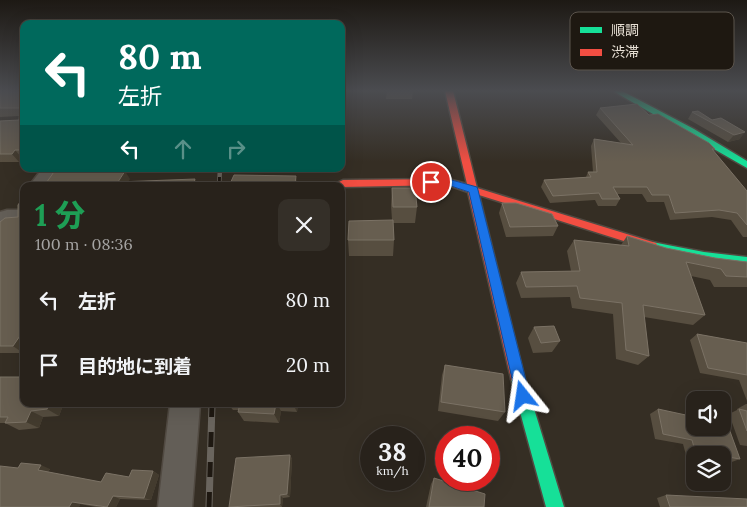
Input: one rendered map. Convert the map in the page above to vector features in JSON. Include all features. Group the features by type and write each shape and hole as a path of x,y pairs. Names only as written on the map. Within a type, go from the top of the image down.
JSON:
{"street":[{"path":"455,115 518,380 555,507"},
{"path":"661,115 747,165"},
{"path":"42,182 50,172"},
{"path":"345,183 448,182 648,244 704,256 747,261"},
{"path":"10,219 20,206"},
{"path":"175,507 185,407"}],"building":[{"path":"20,115 20,150 15,150 12,154 0,154 0,121 19,120"},
{"path":"606,115 659,115 709,143 747,191 747,225 737,213 719,210 675,213 669,195 652,195 647,187 613,187 620,199 602,199 599,193 553,196 544,180 591,177 588,172 597,172 594,139 633,145"},
{"path":"697,115 704,115 712,120 721,118 745,132 734,135"},
{"path":"54,172 124,172 118,182 47,182"},
{"path":"234,175 296,176 295,182 231,182"},
{"path":"195,179 194,182 118,182"},
{"path":"392,188 415,188 417,207 393,207"},
{"path":"20,202 20,336 13,346 0,346 0,222 5,218 18,217 18,205"},
{"path":"502,203 516,203 552,214 558,226 510,227"},
{"path":"393,220 394,240 348,240 349,221"},
{"path":"627,236 666,248 715,258 747,262 747,277 726,276 721,269 686,262 705,315 643,305 649,356 626,350 622,303 580,298 577,286 526,287 521,272 580,271 574,240 629,246"},
{"path":"554,326 560,341 541,343 534,327"},
{"path":"697,334 747,343 747,375 708,368"},
{"path":"445,365 503,374 505,412 441,402"},
{"path":"0,377 20,377 20,407 48,407 47,409 31,411 26,422 5,423 8,417 0,417"},
{"path":"239,407 275,407 274,414 238,412"},
{"path":"658,409 686,415 686,436 731,436 731,434 740,459 731,458 731,446 694,446 692,440 663,434"},
{"path":"739,409 747,411 747,431"},
{"path":"290,455 287,494 280,495 280,504 229,507 236,458"},
{"path":"21,463 41,465 38,470 101,482 106,473 129,477 132,470 153,471 144,498 113,496 107,507 72,502 69,507 0,507 0,466 18,468"},
{"path":"434,478 435,491 475,491 485,494 484,507 429,507"},
{"path":"666,495 747,499 747,507 670,507"}],"railway":[{"path":"219,182 220,172"},
{"path":"209,507 212,407"}],"traffic: fast":[{"path":"661,115 747,165"},
{"path":"652,246 704,256 747,261"},
{"path":"518,379 555,507"}],"traffic: jam":[{"path":"455,115 518,379"},
{"path":"345,183 448,182 652,246"}],"route":[{"path":"431,182 448,182 473,190 523,396"}]}
